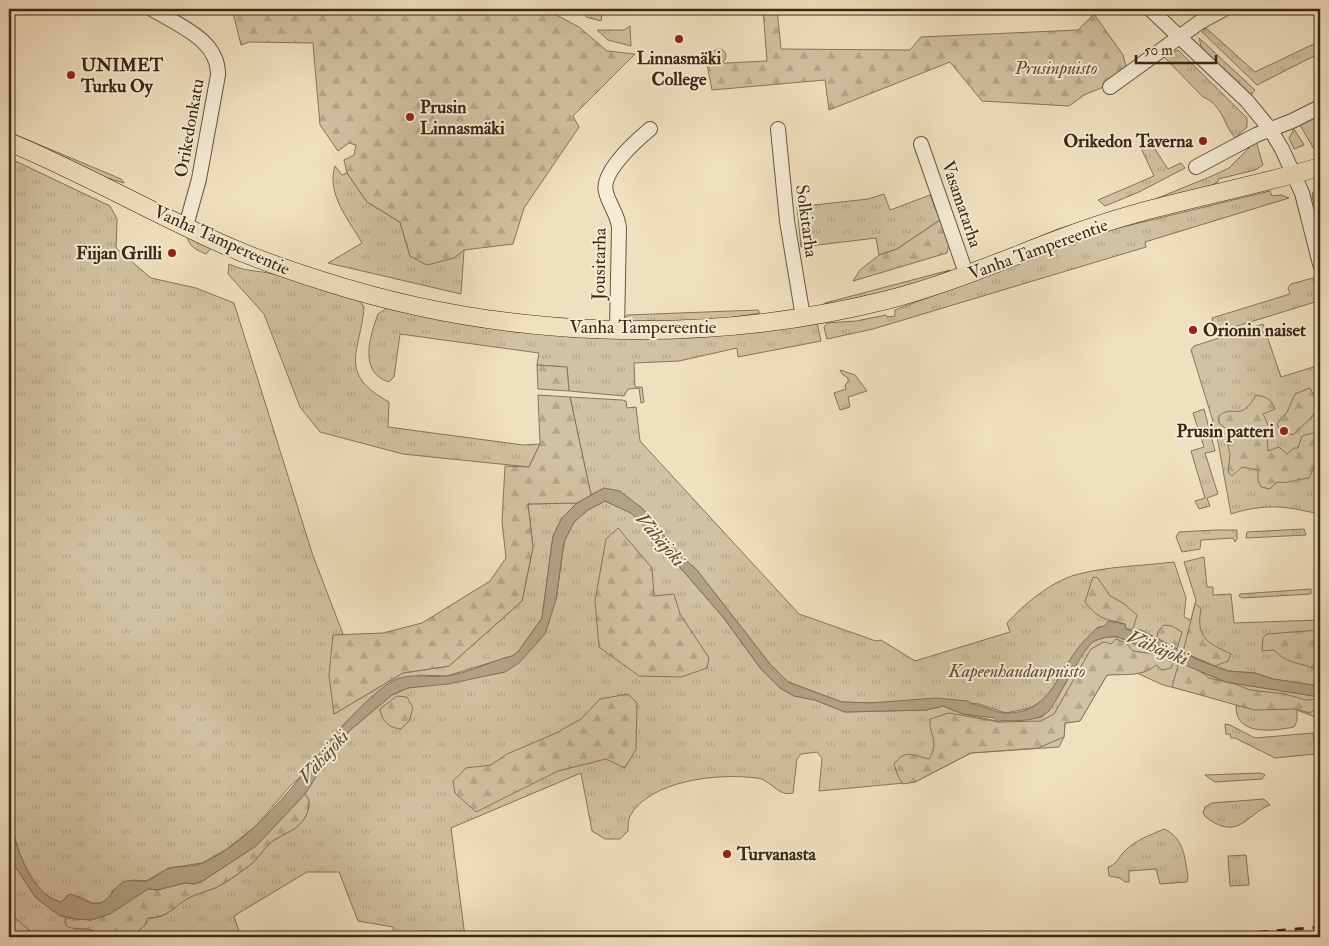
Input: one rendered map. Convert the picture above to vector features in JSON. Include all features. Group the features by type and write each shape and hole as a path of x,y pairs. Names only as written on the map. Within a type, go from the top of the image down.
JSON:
{"main road":[{"name":"Vanha Tampereentie","path":"9,142 72,169 218,242 275,266 376,297 432,310 562,328 667,331 718,328 803,317 884,301 967,276 1082,230 1320,167"}],"street":[{"name":"Orikedonkatu","path":"152,9 203,41 218,63 218,75 199,179 186,226"},
{"path":"1150,9 1247,100 1270,129 1302,193 1320,264"},
{"path":"1110,87 1180,37 1224,9"},
{"path":"1196,167 1270,129 1320,107"},
{"name":"Jousitarha","path":"617,330 619,223 617,213 606,193 605,186 626,150 650,129"},
{"name":"Solkitarha","path":"778,129 787,221 803,317"},
{"name":"Vasamatarha","path":"921,144 967,276"}],"green space":[{"path":"232,9 545,9 579,27 607,51 635,54 573,116 579,127 524,208 513,244 464,250 454,258 427,265 410,256 400,222 367,202 347,173 344,160 354,155 356,145 349,143 338,151 320,125 313,43 249,42 241,45"},
{"path":"588,9 596,9 602,14 601,21 586,17"},
{"name":"Prusinpuisto","path":"763,9 777,9 781,49 910,50 921,37 1078,30 1094,14 1123,55 1127,70 1106,86 1084,95 1069,106 982,101 950,62 829,110 825,80 712,90 707,64 767,61"},
{"path":"630,26 631,46 608,40 597,30 624,30"},
{"path":"1206,28 1255,72 1320,41 1320,53 1257,85 1202,32"},
{"path":"1199,38 1255,90 1251,95 1202,49"},
{"path":"719,49 724,51 726,56 724,61 719,63 714,61 712,56 714,51"},
{"path":"1178,50 1247,118 1247,127 1235,138 1219,110 1203,97 1163,56"},
{"path":"1320,114 1320,158 1319,158 1300,125"},
{"path":"1294,129 1304,145 1294,149 1289,138"},
{"path":"9,132 121,179 124,183 95,174 9,135"},
{"path":"1149,140 1168,169 1181,163 1185,168 1139,192 1105,206 1098,200 1154,176 1140,146"},
{"path":"1256,141 1263,165 1255,170 1218,179 1218,182 1203,189 978,262 1058,229 1153,200 1212,176 1229,168"},
{"path":"9,158 110,206 117,219 116,248 151,278 196,288 234,303 312,553 343,634 333,636 334,714 403,673 449,666 522,601 533,547 528,504 577,503 562,518 553,536 542,618 518,652 512,656 447,676 419,675 374,695 342,726 303,775 290,786 257,825 227,849 202,863 169,868 146,881 133,880 113,890 109,899 102,903 92,903 81,897 68,895 61,902 50,898 40,889 24,865 14,837 9,812"},
{"path":"335,166 342,175 347,173 367,202 400,222 410,256 454,258 464,250 461,294 328,263 362,243 345,216 336,197 333,176"},
{"path":"1320,187 1320,230 1312,196 1313,192"},
{"path":"1270,191 1272,196 1281,195 1289,198 1145,242 1146,247 873,329 827,339 824,327 827,323 856,321 886,315 887,317 895,316 895,310 1098,233"},
{"path":"884,194 890,210 930,195 940,220 897,249 879,255 876,238 801,247 797,207 868,199"},
{"path":"940,220 949,243 947,253 853,281 860,270 879,255 897,249"},
{"path":"187,235 212,247 206,254 199,251 191,245"},
{"path":"229,264 317,286 360,301 364,307 357,349 357,371 362,381 389,402 388,427 523,445 540,444 529,467 403,454 320,432 300,407 264,314 228,274"},
{"path":"950,270 915,286 822,305 825,303"},
{"path":"1313,278 1318,299 1315,302 1221,331 1215,329 1212,318 1290,294 1288,288 1291,284"},
{"path":"387,308 482,327 614,338 677,338 738,334 817,322 821,341 738,357 737,348 679,361 634,363 635,387 642,387 644,402 641,403 639,388 628,389 624,396 569,391 567,367 537,365 539,353 400,334 394,377 389,382 379,377 373,371 369,353 372,333 378,314"},
{"path":"758,310 760,313 712,321 627,322 625,318 627,315"},
{"path":"1263,324 1281,377 1320,365 1320,513 1267,507 1231,514 1216,431 1191,350 1194,346"},
{"path":"537,365 567,367 569,391 538,389"},
{"path":"840,370 855,375 867,391 848,397 850,407 840,410 834,393 846,389 845,385 848,382 848,378"},
{"path":"1310,388 1318,403 1313,416 1293,435 1280,430 1277,424 1287,412 1295,394"},
{"path":"538,395 570,397 591,495 577,503 528,504 533,547 522,601 449,666 403,673 334,714 329,675 333,635 383,633 422,623 490,581 506,558 502,522 505,466 529,467 540,444"},
{"path":"1256,395 1268,399 1275,409 1263,414 1271,431 1267,438 1268,451 1279,447 1287,454 1294,448 1298,448 1302,436 1317,432 1320,422 1320,467 1314,467 1309,478 1277,482 1270,489 1261,487 1258,480 1258,470 1242,467 1232,476 1228,472 1230,454 1227,442 1231,436 1230,432 1219,423 1219,416 1228,411 1237,412 1245,409"},
{"name":"Kapeenhaudanpuisto","path":"570,397 622,400 626,401 627,408 636,407 640,441 799,614 876,641 881,640 915,661 1010,632 1007,623 1038,594 1066,578 1099,570 1174,562 1186,598 1184,617 1191,620 1196,600 1184,562 1204,557 1207,587 1213,587 1213,595 1231,594 1234,623 1320,620 1320,686 1273,679 1255,673 1228,671 1196,659 1141,630 1131,631 1098,627 1065,666 1055,686 1045,699 1030,708 1006,713 979,704 940,700 871,703 842,702 788,682 770,664 696,569 680,556 643,509 604,488 591,495"},
{"path":"1204,409 1215,451 1205,453 1218,494 1207,498 1210,506 1199,509 1195,501 1205,498 1191,451 1204,447 1193,413"},
{"path":"605,501 631,513 646,528 723,617 761,669 780,688 794,696 815,700 845,712 926,710 943,706 963,714 997,721 1042,717 1056,699 1080,656 1087,648 1098,639 1118,637 1226,682 1320,697 1320,719 1297,710 1297,721 1294,727 1272,730 1257,729 1244,724 1239,719 1236,703 1163,685 1137,673 1107,675 1080,721 1065,723 1064,737 1059,747 971,753 915,782 819,791 822,758 817,752 801,754 797,759 793,793 787,794 766,781 756,778 705,778 687,782 653,794 640,804 630,816 628,831 620,839 605,839 592,831 581,773 451,828 465,937 394,937 393,927 358,921 339,872 307,872 234,916 241,937 132,937 145,925 148,918 166,914 188,898 225,883 253,862 271,842 298,826 306,816 308,809 309,800 305,794 333,750 349,731 392,695 408,688 505,672 556,600 564,542 574,522 588,510"},
{"path":"618,528 652,568 654,596 674,594 680,614 709,658 707,668 681,677 639,676 599,647 595,601 606,539"},
{"path":"1304,529 1306,535 1246,538 1247,532"},
{"path":"1237,530 1237,539 1235,542 1233,538 1201,540 1200,549 1182,552 1176,537 1179,532"},
{"path":"1093,577 1098,578 1110,596 1123,603 1137,615 1133,629 1126,629 1125,624 1099,616 1085,602"},
{"path":"1311,589 1311,594 1242,598 1239,596 1240,594"},
{"path":"1195,604 1201,608 1200,626 1202,633 1209,642 1231,654 1228,661 1215,666 1183,652"},
{"path":"1164,625 1172,626 1182,632 1177,649 1157,638 1158,631"},
{"path":"1320,630 1320,671 1290,661 1274,650 1262,651 1263,638 1267,634"},
{"path":"1116,639 1126,643 1133,651 1154,654 1173,662 1171,668 1162,670 1156,665 1139,673 1107,675 1080,721 1065,723 1064,737 1038,748 971,753 915,782 903,784 894,764 902,756 910,754 929,759 934,748 930,719 949,713 999,722 1041,721 1054,714 1091,649 1104,642 1111,644"},
{"path":"1179,662 1194,667 1209,678 1235,684 1250,690 1285,694 1306,700 1318,699 1317,708 1310,713 1295,709 1254,710 1172,687"},
{"path":"628,694 637,703 636,749 625,768 606,759 558,771 476,812 455,793 453,781 466,768 491,765 507,754 554,734 581,719 600,699"},
{"path":"397,696 407,697 413,708 409,721 401,729 387,723 382,717 380,709"},
{"path":"1225,724 1255,738 1313,733 1315,754 1275,758 1235,738 1231,738 1230,734 1226,734"},
{"path":"1261,773 1265,775 1262,779 1215,782 1205,775"},
{"path":"305,794 309,800 308,809 306,816 298,826 271,842 253,862 225,883 193,896 166,914 148,918 145,925 132,937 93,937 96,932 92,930 66,926 66,918 91,920 104,916 148,889 157,890 185,883 194,884 204,880 256,846"},
{"path":"1264,799 1270,805 1234,827 1219,825 1208,819 1203,813 1205,807 1212,803"},
{"path":"1164,829 1171,833 1180,843 1186,863 1187,882 1160,884 1156,869 1129,871 1129,882 1109,876 1108,867 1116,862 1129,847 1143,838"},
{"path":"1246,855 1249,885 1230,886 1228,856"},
{"path":"9,857 36,898 66,918 64,922 75,929 91,929 96,932 93,937 37,937 18,921 12,913 10,906"},
{"path":"9,906 14,917 37,937 9,937"}],"water":[{"name":"Vähäjoki","path":"604,488 620,491 643,509 680,556 696,569 770,664 788,682 842,702 871,703 936,698 968,701 971,704 1005,713 1022,711 1035,705 1046,696 1079,647 1094,630 1105,626 1108,621 1125,624 1126,629 1131,631 1141,630 1196,659 1228,671 1255,673 1273,679 1320,686 1320,697 1226,682 1118,637 1112,637 1102,638 1089,646 1049,711 1035,718 999,722 994,718 963,714 943,706 926,710 845,712 815,700 794,696 780,688 761,669 723,617 646,528 631,513 605,501 588,510 574,522 564,542 556,600 545,634 519,663 505,672 448,684 408,688 392,695 349,731 333,750 305,794 256,846 204,880 194,884 185,883 157,890 148,889 110,914 91,920 59,915 36,898 9,857 9,807 13,833 31,877 40,889 50,897 61,902 70,894 97,904 107,899 118,886 127,881 146,881 170,868 203,863 239,841 272,810 351,717 379,690 403,677 454,675 512,656 518,652 542,618 553,536 562,518 577,503"}],"railway":[{"path":"1205,937 1320,927"}],"place":[{"name":"Linnasmäki College","path":"679,39"},
{"name":"UNIMET Turku Oy","path":"71,75"},
{"name":"Prusin Linnasmäki","path":"410,117"},
{"name":"Orikedon Taverna","path":"1203,141"},
{"name":"Fiijan Grilli","path":"172,253"},
{"name":"Orionin naiset","path":"1193,330"},
{"name":"Prusin patteri","path":"1284,431"},
{"name":"Turvanasta","path":"727,854"}]}
